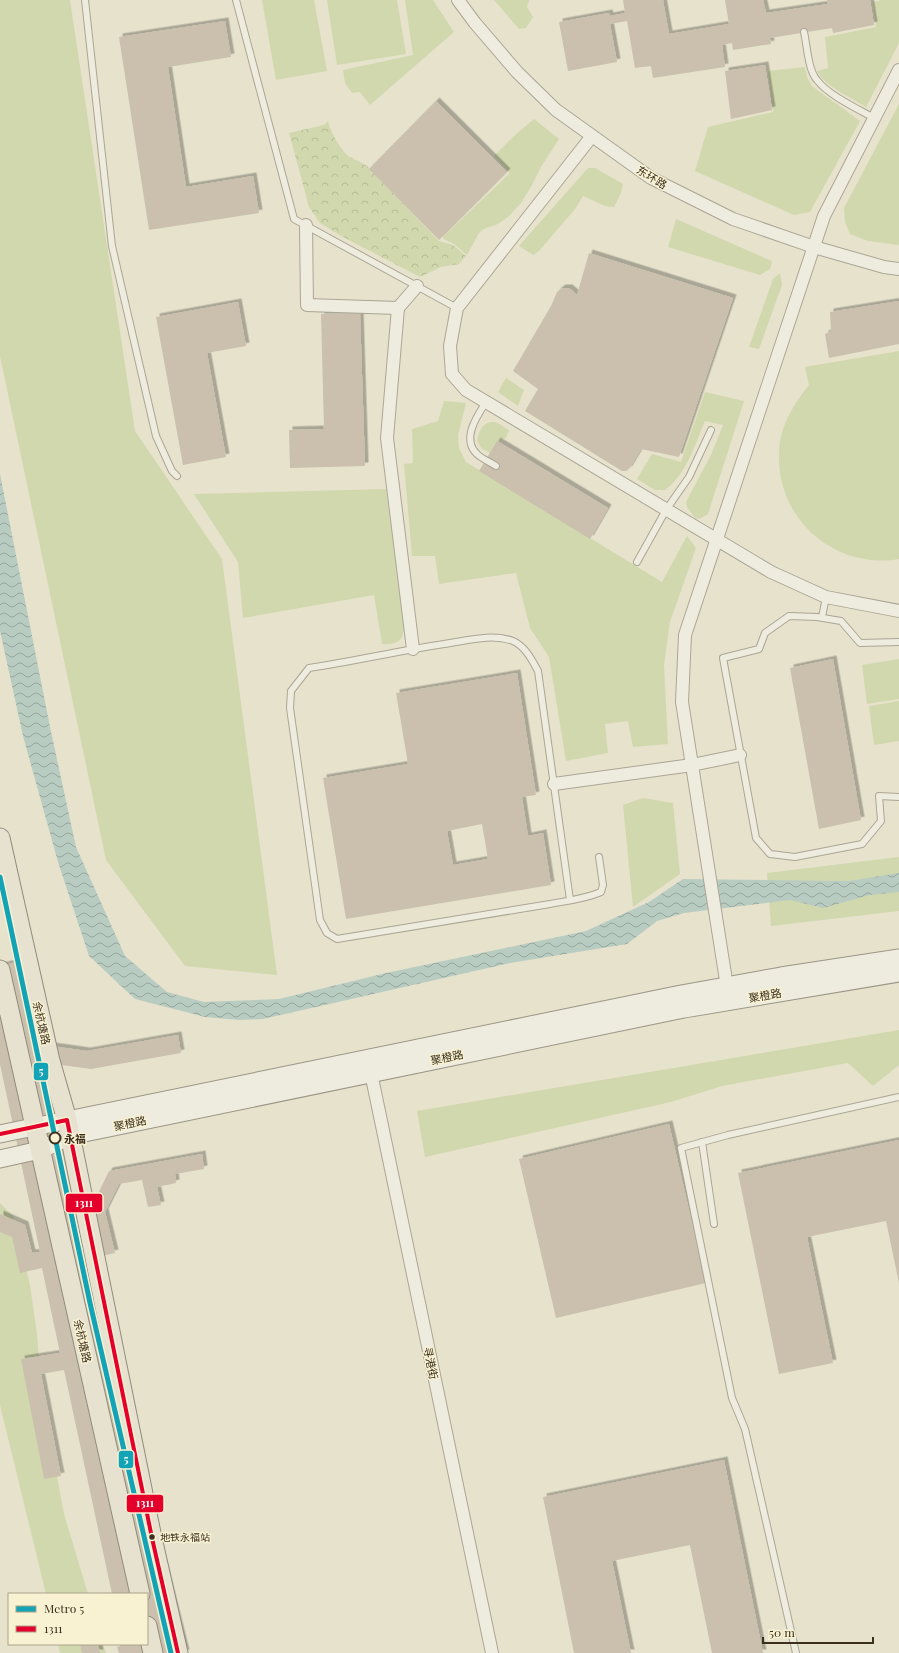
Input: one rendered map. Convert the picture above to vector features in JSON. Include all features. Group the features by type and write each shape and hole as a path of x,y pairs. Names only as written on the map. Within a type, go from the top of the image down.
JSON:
{"main road":[{"name":"余杭塘路","path":"0,838 50,1060 69,1128 152,1538 178,1653"},
{"name":"余杭塘路","path":"0,970 140,1593"},
{"path":"148,1630 153,1653"}],"street":[{"name":"东环路","path":"458,0 475,23 517,72 556,110 625,160 675,191 733,219 814,247 884,267 899,269"},
{"path":"728,993 682,702 685,635 824,216 899,71"},
{"path":"592,136 457,308 450,346 452,374 466,390 771,572 826,597 899,611"},
{"path":"306,225 307,306 398,308"},
{"path":"413,649 387,438 398,308 417,286"},
{"path":"554,784 692,765 740,755"},
{"name":"聚橙路","path":"0,1134 34,1127 69,1128 371,1073 728,993 781,976 899,958"},
{"name":"聚橙路","path":"0,1159 40,1150 69,1128 728,993 899,973"},
{"name":"寻港街","path":"371,1073 492,1653"}],"lane":[{"path":"85,0 112,246 156,436 172,471 177,476"},
{"path":"236,0 294,219 457,308"},
{"path":"804,32 810,66 816,80 828,91 874,118"},
{"path":"486,402 473,422 470,434 472,445 476,454 496,466"},
{"path":"637,562 666,510 689,476 711,430"},
{"path":"822,617 826,597"},
{"path":"899,642 860,643 840,621 822,617 789,616 765,633 759,649 723,658 756,838 770,854 794,856 862,844 881,821 879,796 899,797"},
{"path":"570,900 538,671 528,653 514,642 495,637 413,649 309,668 291,691 290,708 320,920 327,933 337,939 570,900 594,895 601,892 603,885 599,857"},
{"path":"796,1653 745,1429 732,1398 681,1148 728,1135 899,1097"},
{"path":"702,1142 714,1224"}],"green space":[{"path":"0,0 70,0 135,431 222,559 277,975 185,966 106,860 0,356"},
{"path":"262,0 314,0 327,71 276,80"},
{"path":"327,0 397,0 406,54 337,65"},
{"path":"405,0 433,0 454,32 370,105 360,92 352,93 345,83 343,70 413,55"},
{"path":"494,0 529,0 527,7 533,17 526,28 519,29"},
{"path":"882,0 899,0 899,43 866,107 831,86 820,76 817,71 828,68 825,37 876,27 873,2"},
{"path":"805,67 807,77 812,86 860,121 810,212 794,215 695,171 708,127 773,112 768,71"},
{"path":"899,104 899,245 868,241 850,234 845,222 844,208"},
{"path":"534,119 559,139 521,203 508,217 498,224 484,229 479,233 467,255 454,244 442,238 510,173 494,156"},
{"path":"328,121 331,130 341,148 347,155 367,166 439,241 453,245 466,256 459,264 441,267 420,277 343,237 320,223 309,207 289,133 324,125"},
{"path":"588,168 595,168 623,184 621,193 614,207 605,206 583,196 575,209 539,251 533,255 519,246"},
{"path":"676,219 772,261 770,269 760,275 668,247"},
{"path":"780,273 782,285 759,349 749,347 773,279"},
{"path":"899,351 899,559 875,560 853,556 832,548 814,535 799,518 787,499 781,477 779,453 780,443 788,416 809,385 805,367"},
{"path":"506,378 524,390 518,406 498,392"},
{"path":"705,392 744,401 708,514 699,519 695,518 687,507 686,502 711,455 723,425 705,421 685,467 673,483 665,490 655,490 637,479 652,454 681,462"},
{"path":"444,401 466,403 458,435 459,448 466,462 662,582 687,536 696,548 670,622 664,665 668,744 633,747 628,721 605,724 608,753 566,761 549,657 530,628 516,573 439,584 435,556 412,556 404,464 413,463 412,429 438,421"},
{"path":"491,422 496,422 509,430 506,438 498,441 490,453 482,449 477,441 483,427"},
{"path":"386,489 404,624 403,634 399,641 392,644 382,644 374,595 243,618 238,562 194,494"},
{"path":"899,659 899,699 867,704 862,665"},
{"path":"899,701 899,741 874,745 869,706"},
{"path":"643,798 673,803 680,874 633,907 623,805"},
{"path":"899,857 899,911 771,926 767,873"},
{"path":"899,1030 899,1065 873,1086 848,1063 722,1086 671,1102 425,1157 417,1111"},
{"path":"0,1203 13,1216 30,1285 37,1334 42,1396 64,1514 88,1593 46,1593 0,1405"},
{"path":"58,1645 103,1645 106,1653 60,1653"}],"water":[{"path":"0,474 50,727 76,847 125,956 167,992 204,1002 279,999 386,973 586,931 649,902 683,879 849,881 899,873 899,892 870,895 823,908 790,900 684,913 657,921 627,944 510,963 263,1019 239,1020 205,1017 135,999 89,956 58,862 23,736 0,631"}],"building":[{"path":"623,0 663,0 669,34 729,24 725,0 763,0 766,13 828,4 827,0 870,0 874,25 833,33 832,28 770,38 771,44 733,50 732,43 722,45 725,67 653,78 651,66 635,68 627,21 610,24 617,62 568,71 559,22 609,13 610,16 625,13"},
{"path":"225,21 231,57 168,67 186,187 253,176 259,213 149,230 119,37"},
{"path":"765,65 772,110 731,119 725,71"},
{"path":"436,101 507,172 439,240 369,169"},
{"path":"589,253 733,298 679,457 641,449 629,469 622,471 525,411 538,389 513,371 551,306 557,292 562,288 569,288 577,295"},
{"path":"899,301 899,344 829,358 825,334 831,331 830,312"},
{"path":"238,302 246,346 207,353 226,457 183,465 156,317"},
{"path":"360,313 365,466 290,468 289,430 324,429 321,314"},
{"path":"497,441 608,508 590,539 479,471"},
{"path":"833,659 861,820 819,829 790,668"},
{"path":"517,673 536,795 522,797 528,836 543,833 551,885 346,919 323,778 408,764 396,693","holes":["482,824 488,859 453,865 447,831"]},
{"name":"永福","path":"29,959 44,1045 87,1051 178,1035 181,1053 91,1069 47,1063 90,1210 109,1171 202,1154 204,1169 175,1174 176,1183 157,1187 161,1205 148,1207 142,1180 119,1184 105,1212 115,1253 88,1259 186,1653 119,1653 117,1647 120,1645 148,1645 148,1593 112,1593 64,1370 41,1374 61,1476 44,1479 21,1359 60,1353 42,1268 20,1273 12,1237 0,1232 0,1214 25,1225 32,1253 40,1252 0,1064 0,966"},
{"path":"669,1124 706,1283 556,1318 519,1159"},
{"path":"899,1140 899,1283 886,1221 807,1237 833,1363 779,1374 738,1173"},
{"path":"724,1460 763,1653 712,1653 690,1545 612,1561 631,1653 574,1653 543,1497"},
{"path":"80,1645 98,1645 100,1653 82,1653"}],"metro line":[{"name":"5","path":"0,877 90,1303 171,1653"}],"transit line":[{"name":"1311","path":"0,1134 67,1120 152,1538 178,1653"}],"place":[{"name":"永福","path":"55,1138"},
{"name":"地铁永福站","path":"152,1537"}]}
